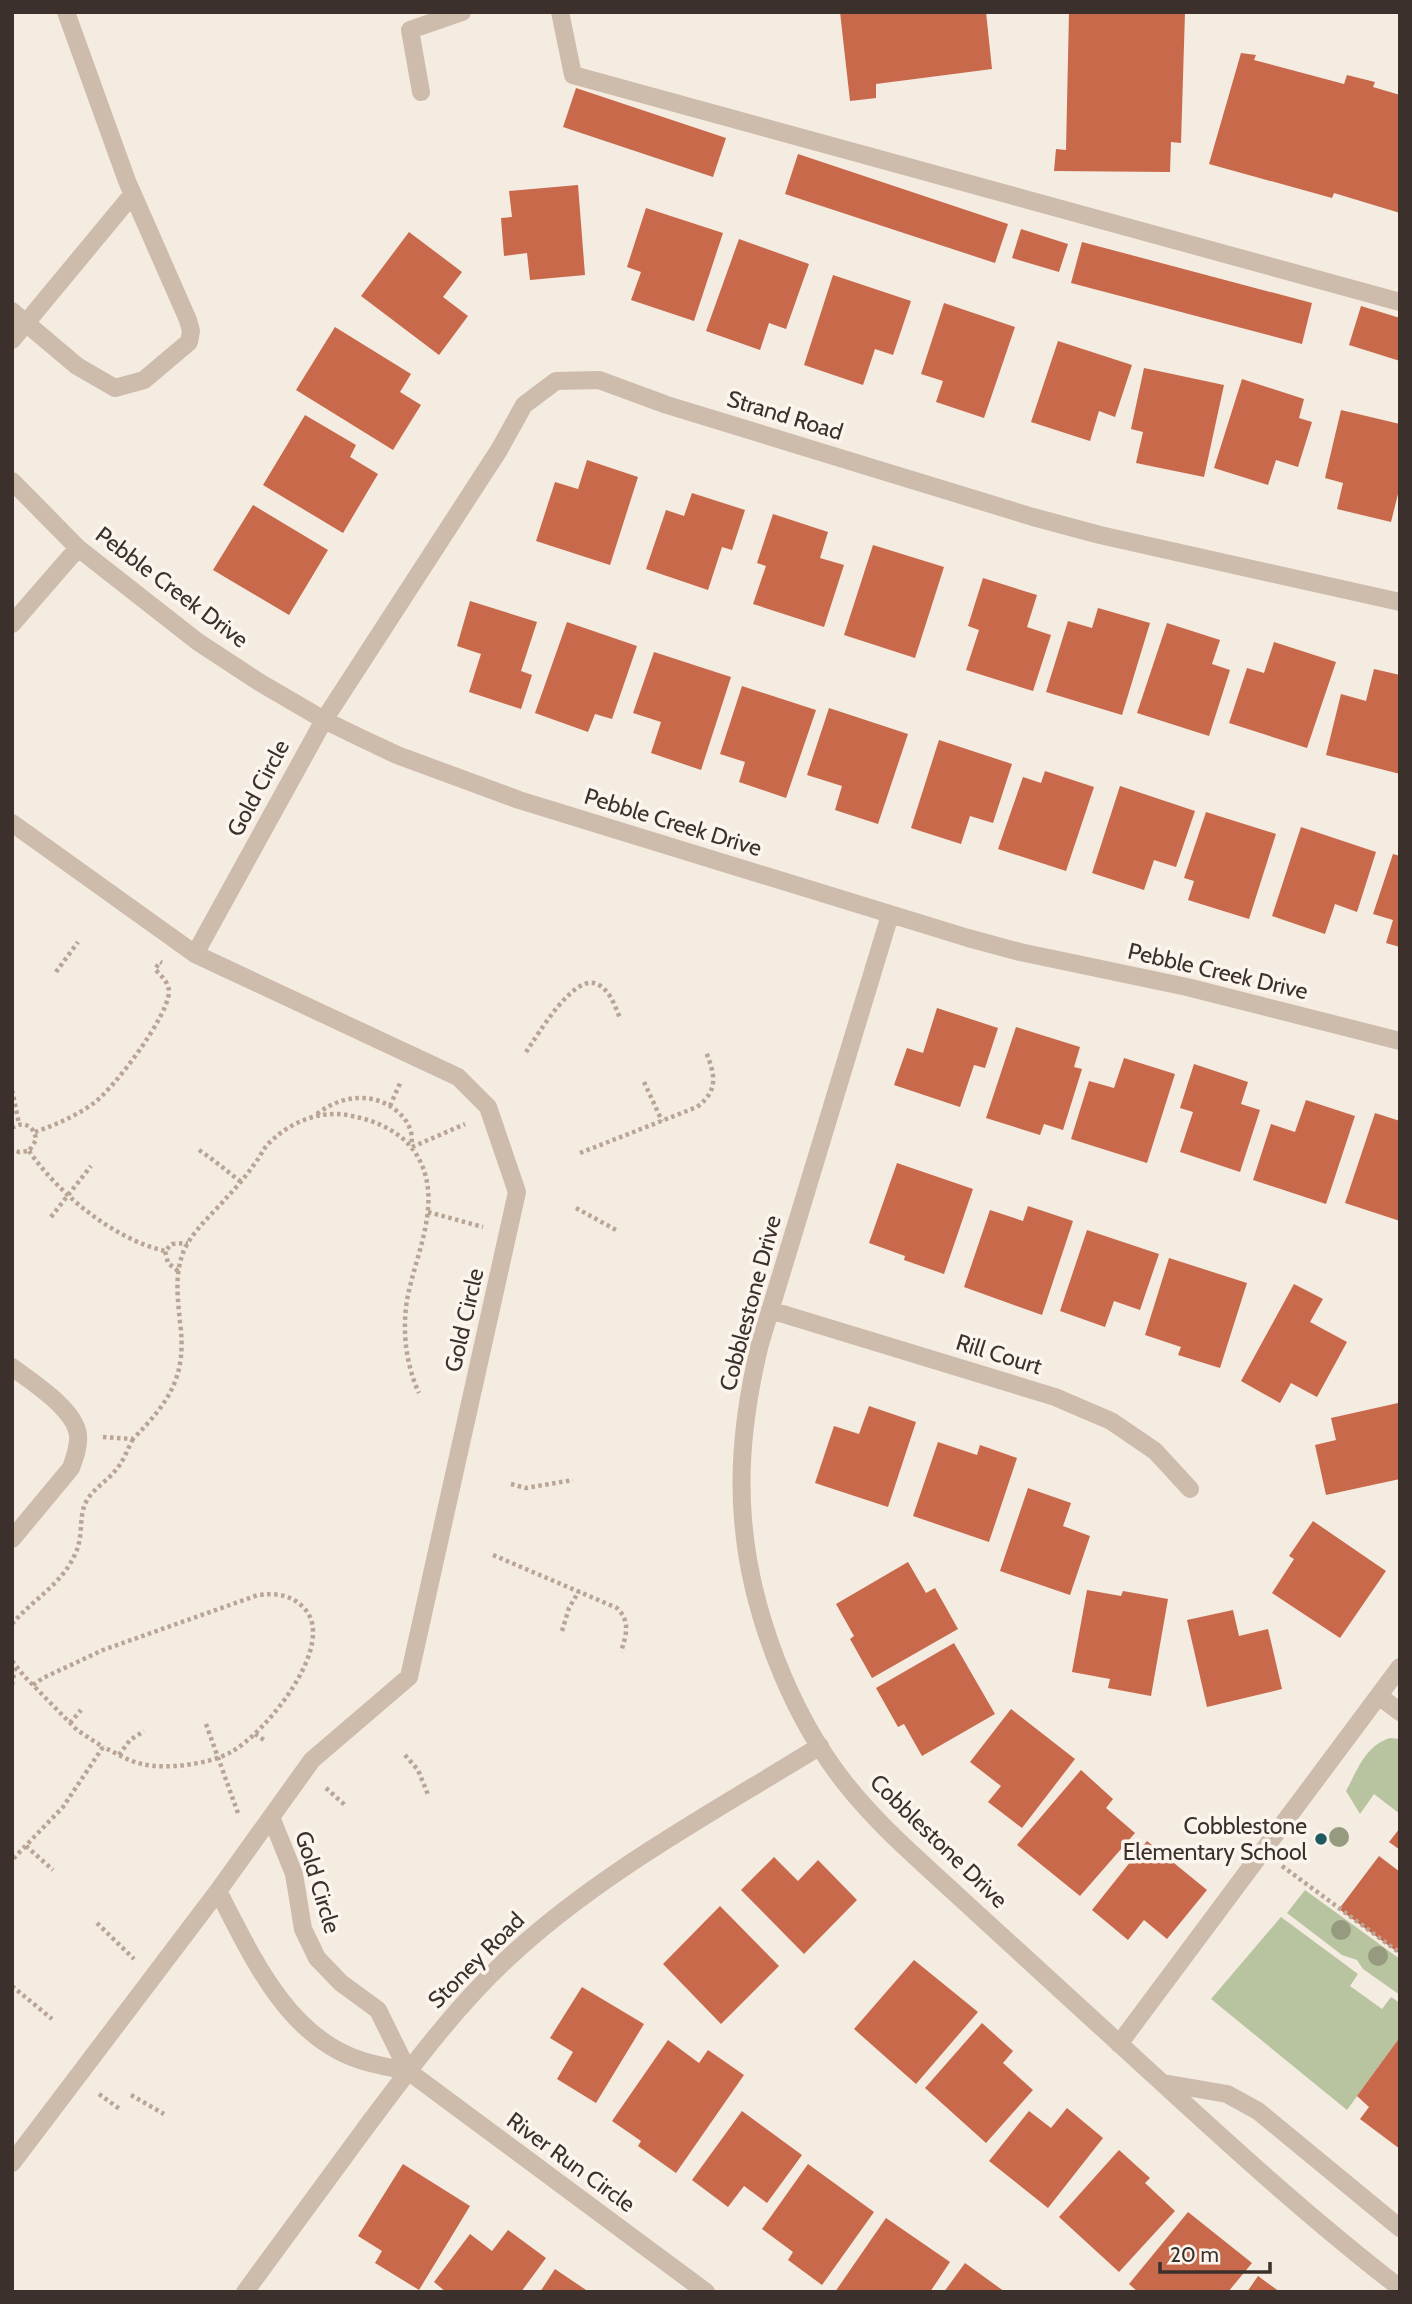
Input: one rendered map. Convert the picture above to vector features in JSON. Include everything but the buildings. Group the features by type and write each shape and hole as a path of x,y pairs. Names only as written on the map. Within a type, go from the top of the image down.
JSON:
{"street":[{"path":"19,317 77,366 114,388 144,380 190,342 188,320 132,195 66,12"},
{"path":"421,92 410,30 462,12"},
{"path":"560,12 573,75 1400,302"},
{"path":"12,340 19,317 132,195"},
{"name":"Strand Road","path":"324,720 499,450 524,405 556,381 598,380 667,405 1046,521 1400,602"},
{"name":"Pebble Creek Drive","path":"12,481 78,548 198,642 258,682 324,720 397,755 519,800 890,915 1020,952 1200,990 1400,1041"},
{"path":"12,624 78,548"},
{"name":"Gold Circle","path":"195,954 324,720"},
{"name":"Gold Circle","path":"12,823 195,954 458,1077 488,1107 517,1192 409,1676 312,1760 218,1891 12,2163"},
{"name":"Cobblestone Drive","path":"890,915 752,1374 742,1469 743,1520 752,1578 765,1626 786,1681 820,1746 844,1781 906,1849 1163,2083 1305,2209 1400,2288"},
{"name":"Rill Court","path":"770,1310 1055,1397 1111,1422 1155,1451 1190,1489"},
{"path":"12,1367 67,1413 78,1436 77,1454 72,1468 12,1539"},
{"path":"1119,2043 1400,1667"},
{"path":"1379,1696 1400,1712"},
{"name":"Stoney Road","path":"245,2292 408,2071 457,2010 506,1960 594,1888 820,1746"},
{"name":"Gold Circle","path":"271,1818 294,1874 303,1929 317,1958 341,1983 378,2010 408,2071"},
{"path":"218,1891 258,1968 295,2016 323,2042 358,2060 408,2071"},
{"name":"River Run Circle","path":"408,2071 706,2292"},
{"path":"1163,2083 1227,2094 1258,2111 1400,2228"}],"path":[{"path":"56,972 78,942"},
{"path":"35,1132 65,1120 95,1102 117,1080 155,1026 168,998 167,981 155,969 160,962 171,968"},
{"path":"526,1052 569,994 582,984 597,983 603,987 620,1018"},
{"path":"580,1153 697,1107 705,1101 712,1090 714,1079 706,1052"},
{"path":"644,1083 662,1121"},
{"path":"12,1090 19,1124"},
{"path":"12,1624 26,1608 39,1600 55,1584 70,1566 78,1549 84,1506 114,1472 133,1439 165,1402 182,1358 178,1270 181,1256 241,1182 268,1143 291,1126 344,1099 375,1099 390,1106 403,1117 413,1137 411,1147"},
{"path":"411,1147 490,1112"},
{"path":"315,1115 350,1115 390,1129 411,1147 427,1178 428,1212 407,1302 405,1325 412,1378 419,1393"},
{"path":"12,1128 19,1124 27,1125 35,1132 35,1144 29,1151 19,1152 12,1149"},
{"path":"200,1150 241,1182"},
{"path":"29,1151 41,1168 68,1195 109,1226 146,1247 165,1251"},
{"path":"51,1217 91,1166"},
{"path":"576,1208 618,1231"},
{"path":"428,1212 508,1234"},
{"path":"165,1251 172,1244 189,1243"},
{"path":"165,1251 168,1263 178,1270"},
{"path":"78,1436 133,1439"},
{"path":"511,1484 526,1488 573,1480"},
{"path":"493,1555 613,1606 624,1615 626,1633 621,1652"},
{"path":"562,1631 569,1608 579,1591"},
{"path":"12,1661 15,1667 77,1730 119,1755 143,1765 153,1766 200,1762 231,1752 255,1734 293,1686 310,1653 313,1641 309,1615 297,1601 274,1593 258,1595 103,1650 33,1685"},
{"path":"12,1685 15,1667"},
{"path":"70,1723 80,1710"},
{"path":"206,1724 250,1847"},
{"path":"119,1755 130,1740 145,1731"},
{"path":"255,1734 264,1740"},
{"path":"12,1860 63,1807 103,1746"},
{"path":"405,1755 418,1770 429,1797"},
{"path":"322,1785 346,1806"},
{"path":"26,1846 53,1870"},
{"path":"1263,1852 1400,1953"},
{"path":"97,1923 153,1977"},
{"path":"12,1986 52,2019"},
{"path":"131,2095 164,2114"}],"green space":[{"path":"1390,1738 1400,1739 1400,1814 1374,1794 1360,1814 1346,1791 1368,1752"},
{"path":"1305,1890 1400,1959 1400,1995 1363,1969 1357,1960 1342,1955 1287,1913"},
{"path":"1281,1917 1358,1974 1350,1986 1382,2009 1391,1997 1400,2003 1400,2037 1347,2110 1211,1999"}],"place":[{"name":"Cobblestone Elementary School","path":"1321,1839"}]}
